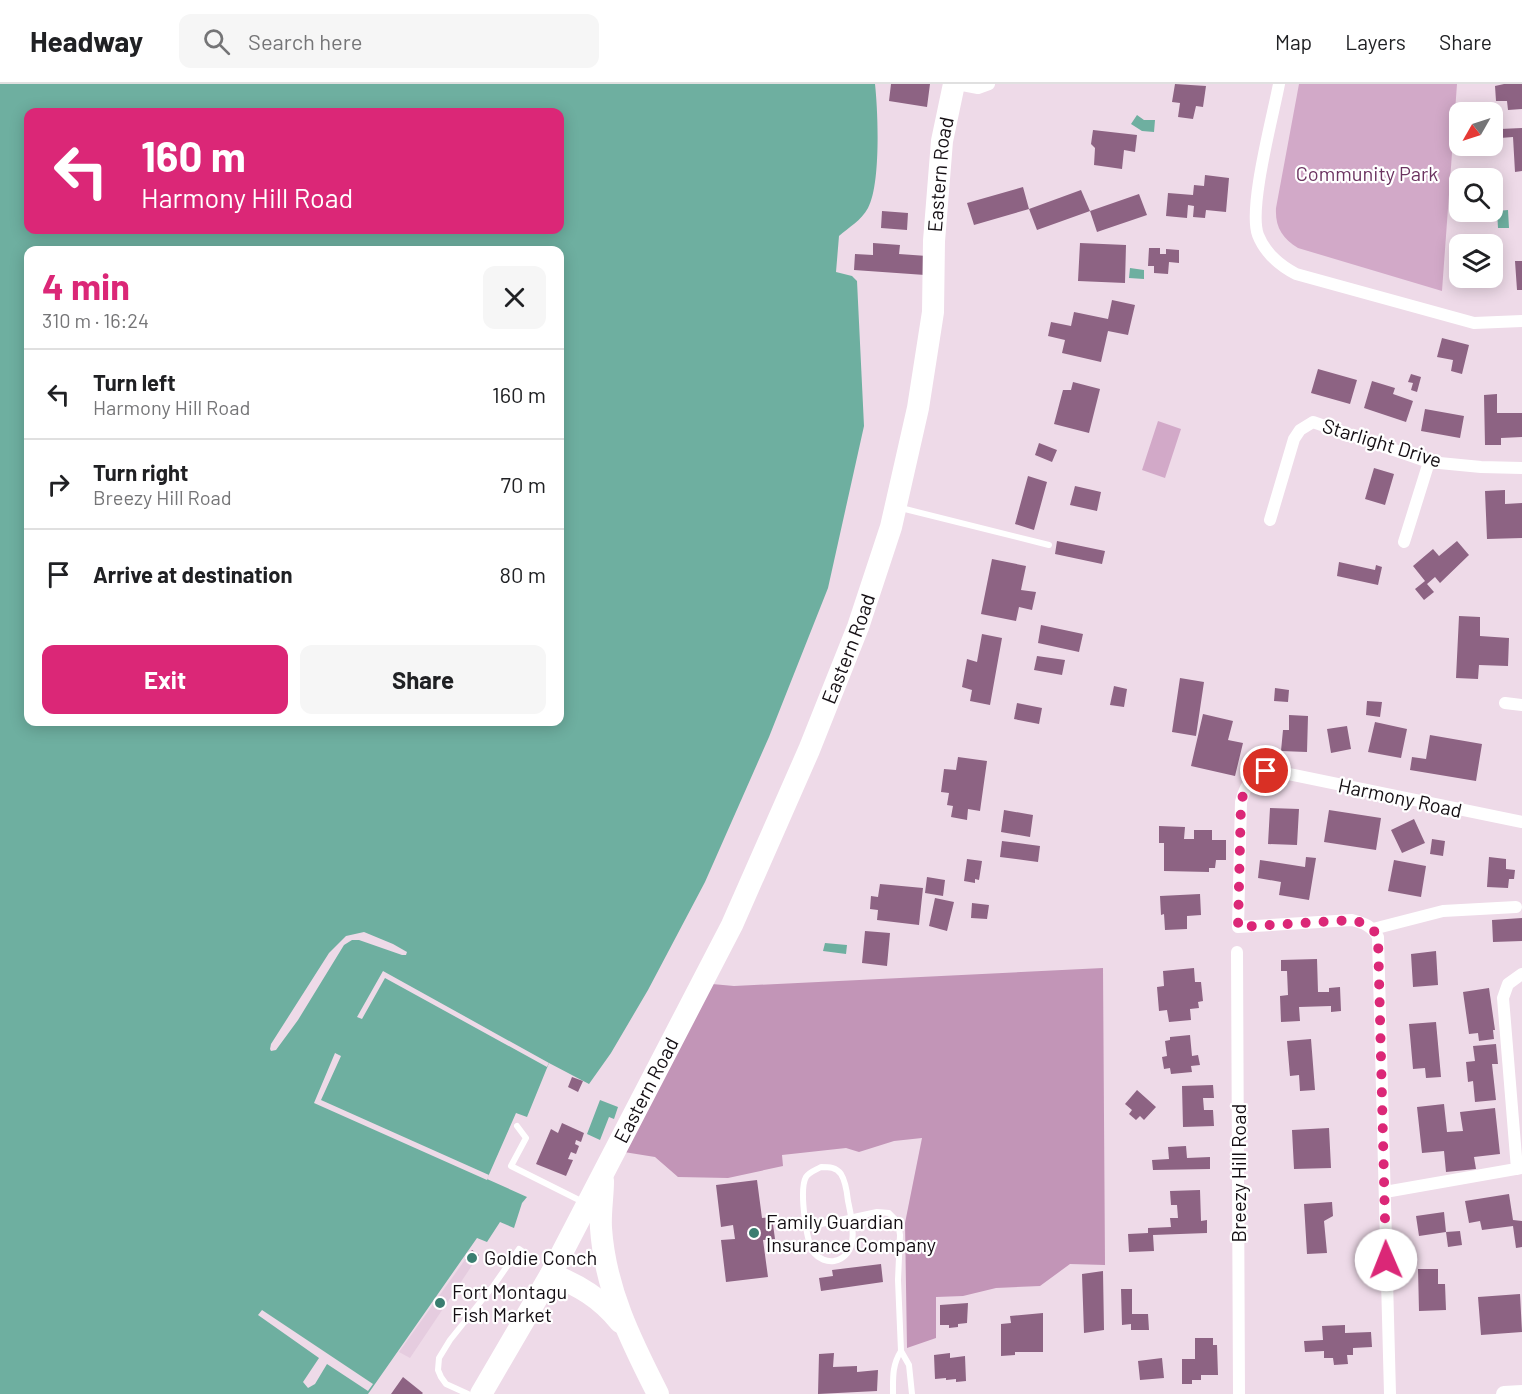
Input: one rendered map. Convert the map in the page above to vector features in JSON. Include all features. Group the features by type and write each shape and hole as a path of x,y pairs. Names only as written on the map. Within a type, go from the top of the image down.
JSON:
{"highway":[{"name":"Eastern Road","path":"481,1394 544,1268 588,1204 732,925 809,750 858,627 891,527 918,408 933,312 934,241 942,141 955,84"},
{"path":"604,1171 601,1227 610,1276 626,1329 658,1394"},
{"path":"544,1268 593,1295 626,1329"}],"main road":[{"path":"1504,1394 1522,1393"}],"street":[{"path":"955,84 978,87 989,84"},
{"path":"1279,84 1255,219 1262,243 1278,263 1296,274 1474,322 1490,324 1522,321"},
{"name":"Starlight Drive","path":"1270,520 1294,439 1300,430 1313,422 1429,462 1522,468"},
{"path":"1404,542 1429,462"},
{"path":"1505,703 1522,705"},
{"name":"Harmony Road","path":"1373,929 1364,923 1352,920 1238,927 1241,802 1244,791 1255,777 1266,771 1279,772 1522,822"},
{"path":"1390,1394 1379,952 1378,937 1373,929 1443,911 1516,907"},
{"name":"Breezy Hill Road","path":"1237,951 1239,1394"},
{"path":"1385,1192 1519,1168 1503,998 1508,984 1522,974"}],"lane":[{"path":"896,507 1048,545"},
{"path":"517,1126 526,1138 511,1166 588,1204"},
{"path":"821,1167 832,1167 841,1173 845,1184 851,1217 852,1244 848,1252 840,1258 832,1261 820,1259 808,1239 807,1227 802,1199 805,1178 812,1171 821,1167"},
{"path":"807,1227 877,1212 890,1214 898,1222 901,1351 909,1365 912,1394"},
{"path":"468,1394 446,1384 438,1370 439,1359 450,1340 494,1285 519,1249 544,1268"},
{"path":"893,1394 895,1360 901,1351"}],"shaded area":[{"path":"0,84 875,84 878,147 872,197 862,217 839,236 836,272 852,276 857,281 864,426 828,588 769,737 705,882 648,990 611,1053 589,1084 549,1063 527,1117 516,1113 487,1179 527,1197 522,1203 514,1228 500,1222 487,1242 477,1238 368,1394 0,1394"},
{"path":"1137,115 1144,120 1155,120 1154,132 1142,131 1131,124"},
{"path":"1503,210 1508,210 1509,228 1498,228 1498,222 1503,222"},
{"path":"1130,268 1144,270 1144,279 1129,278"},
{"path":"825,943 847,945 846,954 823,951"},
{"path":"1103,968 1105,1265 1070,1264 1040,1286 996,1288 963,1296 936,1297 936,1338 907,1348 905,1223 922,1138 894,1141 859,1152 846,1148 782,1155 783,1166 728,1178 678,1177 655,1157 624,1152 712,984 734,986"},
{"path":"600,1100 618,1107 614,1119 609,1117 600,1140 587,1134"},
{"name":"Fort Montagu Fish Market","path":"472,1250 479,1255 410,1358 399,1352"}],"green space":[{"name":"Community Park","path":"1299,84 1457,84 1456,102 1449,102 1449,156 1452,156 1451,168 1449,168 1442,291 1298,248 1284,236 1278,226 1276,208"},
{"path":"1158,421 1181,429 1165,478 1142,470"}],"pier":[{"path":"364,932 393,944 407,952 406,955 359,940 352,940 344,945 298,1020 276,1050 271,1051 271,1044 329,953 346,936"},
{"path":"383,971 549,1063 547,1067 385,978 362,1019 357,1017"},
{"path":"335,1053 341,1056 321,1100 489,1175 487,1180 314,1103"},
{"path":"262,1310 373,1384 368,1391 327,1364 315,1384 308,1388 303,1382 319,1358 258,1315"}],"building":[{"path":"891,84 930,84 927,107 889,101"},
{"path":"1175,84 1206,86 1203,107 1196,106 1193,119 1178,117 1180,103 1172,102"},
{"path":"1522,84 1522,109 1508,110 1507,101 1496,101 1495,86"},
{"path":"1522,128 1522,171 1515,172 1513,137 1503,138 1503,129"},
{"path":"1093,130 1137,135 1135,152 1124,150 1122,169 1094,165 1095,148 1091,144"},
{"path":"1205,175 1229,178 1226,212 1206,210 1205,218 1193,217 1194,206 1188,205 1187,218 1166,216 1168,193 1193,195 1194,185 1204,186"},
{"path":"1023,187 1029,209 974,225 967,203"},
{"path":"1081,190 1090,211 1037,230 1029,209"},
{"path":"1139,194 1147,215 1097,232 1090,211"},
{"path":"882,211 908,213 907,230 881,228"},
{"path":"873,243 900,245 899,254 927,256 925,275 854,270 855,254 873,255"},
{"path":"1080,243 1126,245 1125,283 1078,281"},
{"path":"1149,248 1160,248 1160,254 1166,254 1166,249 1179,250 1179,263 1169,262 1168,274 1154,273 1154,266 1148,266"},
{"path":"1515,261 1522,261 1522,290 1517,290"},
{"path":"1112,300 1135,305 1128,335 1108,331 1101,362 1062,353 1065,340 1048,336 1051,322 1071,326 1074,312 1108,319"},
{"path":"1442,338 1469,345 1462,374 1451,371 1453,360 1437,357"},
{"path":"1318,369 1357,380 1350,404 1311,393"},
{"path":"1411,374 1421,377 1417,392 1411,390 1413,383 1408,382"},
{"path":"1372,381 1395,388 1393,394 1413,401 1406,422 1364,408"},
{"path":"1073,382 1100,389 1089,433 1054,424 1063,390 1071,390"},
{"path":"1497,394 1497,413 1522,413 1522,437 1501,438 1501,445 1485,445 1484,395"},
{"path":"1425,409 1464,416 1460,438 1421,431"},
{"path":"1039,443 1057,450 1052,462 1035,455"},
{"path":"1374,468 1394,474 1385,505 1365,499"},
{"path":"1028,476 1047,482 1034,530 1015,524"},
{"path":"1075,486 1101,492 1097,511 1070,505"},
{"path":"1505,490 1505,504 1522,503 1522,538 1487,539 1485,491"},
{"path":"1057,541 1105,551 1102,564 1055,554"},
{"path":"1457,541 1469,555 1440,583 1435,577 1427,584 1434,592 1424,600 1415,589 1425,581 1413,566 1433,549 1439,556"},
{"path":"992,559 1026,566 1021,590 1036,592 1032,610 1019,607 1016,621 981,614"},
{"path":"1339,562 1375,570 1376,565 1382,567 1378,585 1337,576"},
{"path":"1459,616 1480,617 1480,636 1509,638 1508,666 1479,665 1478,679 1456,678"},
{"path":"1041,625 1083,634 1079,652 1038,643"},
{"path":"982,634 1002,638 990,705 970,701 972,690 962,687 967,659 977,662"},
{"path":"1037,656 1065,660 1062,675 1034,670"},
{"path":"1180,678 1204,682 1196,736 1172,732"},
{"path":"1114,686 1127,689 1124,707 1110,705"},
{"path":"1275,688 1289,690 1288,702 1274,701"},
{"path":"1367,701 1382,702 1380,717 1366,715"},
{"path":"1017,703 1042,708 1039,724 1014,719"},
{"path":"1203,714 1233,721 1228,740 1243,743 1235,776 1191,766"},
{"path":"1289,715 1308,716 1307,752 1281,751 1283,730 1289,730"},
{"path":"1375,722 1407,729 1401,758 1368,752"},
{"path":"1347,726 1351,749 1331,753 1327,729"},
{"path":"1430,735 1482,744 1476,781 1410,770 1412,757 1426,759"},
{"path":"958,757 987,761 980,811 968,809 967,820 951,817 953,806 947,805 949,793 941,792 944,769 956,770"},
{"path":"1270,808 1299,809 1297,845 1268,844"},
{"path":"1004,810 1033,815 1030,837 1001,832"},
{"path":"1329,810 1381,818 1376,850 1324,842"},
{"path":"1414,819 1425,843 1402,853 1391,830"},
{"path":"1159,826 1185,827 1184,839 1194,839 1194,830 1212,830 1212,840 1226,840 1226,860 1216,860 1215,868 1209,868 1209,872 1164,871 1164,843 1159,843"},
{"path":"1432,839 1445,841 1443,856 1430,854"},
{"path":"1002,841 1040,846 1038,862 1000,857"},
{"path":"1306,857 1316,858 1309,900 1279,895 1281,882 1258,878 1260,860 1305,867"},
{"path":"1489,857 1506,859 1506,869 1515,870 1514,879 1509,879 1508,888 1487,887"},
{"path":"967,859 982,861 979,880 975,879 975,883 964,881"},
{"path":"1394,860 1426,866 1421,897 1388,891"},
{"path":"927,877 945,880 943,896 925,893"},
{"path":"880,884 923,888 919,925 877,920 878,910 870,909 871,896 878,897"},
{"path":"1200,894 1201,915 1187,916 1187,929 1165,930 1160,896"},
{"path":"935,898 954,902 947,931 929,926"},
{"path":"972,903 989,905 987,919 971,918"},
{"path":"1522,918 1522,941 1493,942 1492,920"},
{"path":"865,931 890,933 887,966 862,963"},
{"path":"1436,951 1438,985 1413,987 1411,954"},
{"path":"1317,959 1318,992 1329,992 1329,988 1340,987 1341,1011 1331,1012 1331,1006 1299,1007 1300,1021 1281,1022 1280,996 1288,995 1287,971 1281,971 1281,960"},
{"path":"1194,968 1195,982 1201,982 1203,1001 1198,1002 1199,1008 1190,1009 1191,1020 1169,1022 1167,1010 1159,1011 1157,987 1164,986 1163,971"},
{"path":"1489,988 1495,1030 1493,1030 1494,1039 1479,1041 1478,1033 1469,1034 1463,992"},
{"path":"1436,1022 1441,1077 1426,1078 1425,1068 1413,1069 1409,1024"},
{"path":"1190,1035 1192,1056 1198,1055 1200,1065 1191,1066 1192,1072 1171,1074 1170,1068 1164,1069 1162,1057 1167,1056 1165,1041 1170,1040 1170,1037"},
{"path":"1311,1039 1315,1090 1300,1091 1299,1075 1290,1076 1287,1041"},
{"path":"1496,1044 1498,1064 1492,1064 1496,1100 1475,1102 1473,1081 1468,1082 1466,1062 1475,1061 1473,1046"},
{"path":"572,1077 583,1081 578,1092 568,1087"},
{"path":"1213,1085 1214,1098 1203,1098 1204,1110 1213,1110 1214,1126 1183,1127 1182,1086"},
{"path":"1137,1090 1156,1107 1144,1120 1140,1116 1136,1120 1129,1114 1132,1110 1125,1104"},
{"path":"1444,1104 1447,1132 1463,1131 1460,1112 1495,1108 1500,1154 1474,1157 1476,1169 1446,1172 1444,1151 1422,1153 1417,1107"},
{"path":"562,1123 584,1133 581,1142 576,1140 575,1144 579,1146 576,1154 571,1152 568,1159 573,1160 566,1176 536,1164 551,1129 558,1133"},
{"path":"1329,1128 1331,1168 1294,1169 1292,1130"},
{"path":"1186,1146 1187,1158 1210,1157 1210,1169 1153,1170 1152,1160 1169,1159 1168,1147"},
{"name":"Family Guardian Insurance Company","path":"757,1180 762,1218 772,1217 775,1239 763,1240 768,1277 726,1282 721,1240 735,1239 733,1225 721,1227 716,1185"},
{"path":"1200,1190 1201,1221 1207,1220 1207,1233 1153,1235 1154,1251 1129,1252 1128,1234 1148,1233 1148,1228 1171,1227 1170,1218 1178,1218 1177,1205 1171,1205 1170,1191"},
{"path":"1509,1194 1513,1220 1522,1221 1522,1247 1516,1248 1513,1226 1482,1230 1480,1221 1469,1223 1465,1201"},
{"path":"1332,1202 1333,1216 1324,1221 1327,1253 1307,1254 1304,1204"},
{"path":"1444,1212 1446,1232 1419,1236 1416,1216"},
{"path":"1460,1231 1462,1245 1448,1247 1446,1232"},
{"name":"Goldie Conch","path":"472,1250 479,1255 472,1265 465,1260"},
{"path":"881,1264 883,1282 821,1291 819,1278 833,1276 832,1270"},
{"path":"1418,1269 1438,1269 1438,1284 1445,1284 1446,1310 1419,1311"},
{"path":"1103,1271 1104,1330 1084,1333 1082,1274"},
{"path":"1121,1289 1132,1289 1132,1314 1148,1314 1149,1330 1131,1330 1131,1324 1122,1325"},
{"path":"1520,1294 1522,1332 1481,1335 1478,1297"},
{"path":"968,1303 967,1323 949,1328 949,1325 940,1325 940,1305"},
{"path":"1043,1313 1043,1352 1015,1352 1015,1355 1001,1356 1001,1324 1011,1323 1010,1316"},
{"path":"1345,1325 1345,1333 1371,1332 1372,1347 1353,1348 1353,1355 1347,1355 1348,1364 1334,1365 1333,1358 1324,1358 1324,1351 1305,1352 1304,1341 1323,1340 1322,1326"},
{"path":"1195,1338 1213,1338 1213,1345 1217,1345 1218,1375 1201,1375 1201,1380 1192,1380 1192,1384 1182,1384 1182,1359 1195,1359"},
{"path":"834,1353 833,1367 857,1366 857,1372 878,1370 877,1391 818,1394 819,1354"},
{"path":"950,1353 950,1358 965,1356 966,1381 935,1379 934,1355"},
{"path":"1162,1358 1164,1378 1140,1380 1138,1361"},
{"path":"403,1377 423,1393 391,1394"}],"place":[{"name":"Family Guardian Insurance Company","path":"754,1233"},
{"name":"Goldie Conch","path":"472,1258"},
{"name":"Fort Montagu Fish Market","path":"440,1303"}],"route":[{"path":"1266,771 1255,777 1249,784 1241,802 1238,927 1352,920 1364,923 1373,929 1378,937 1386,1260"}]}
